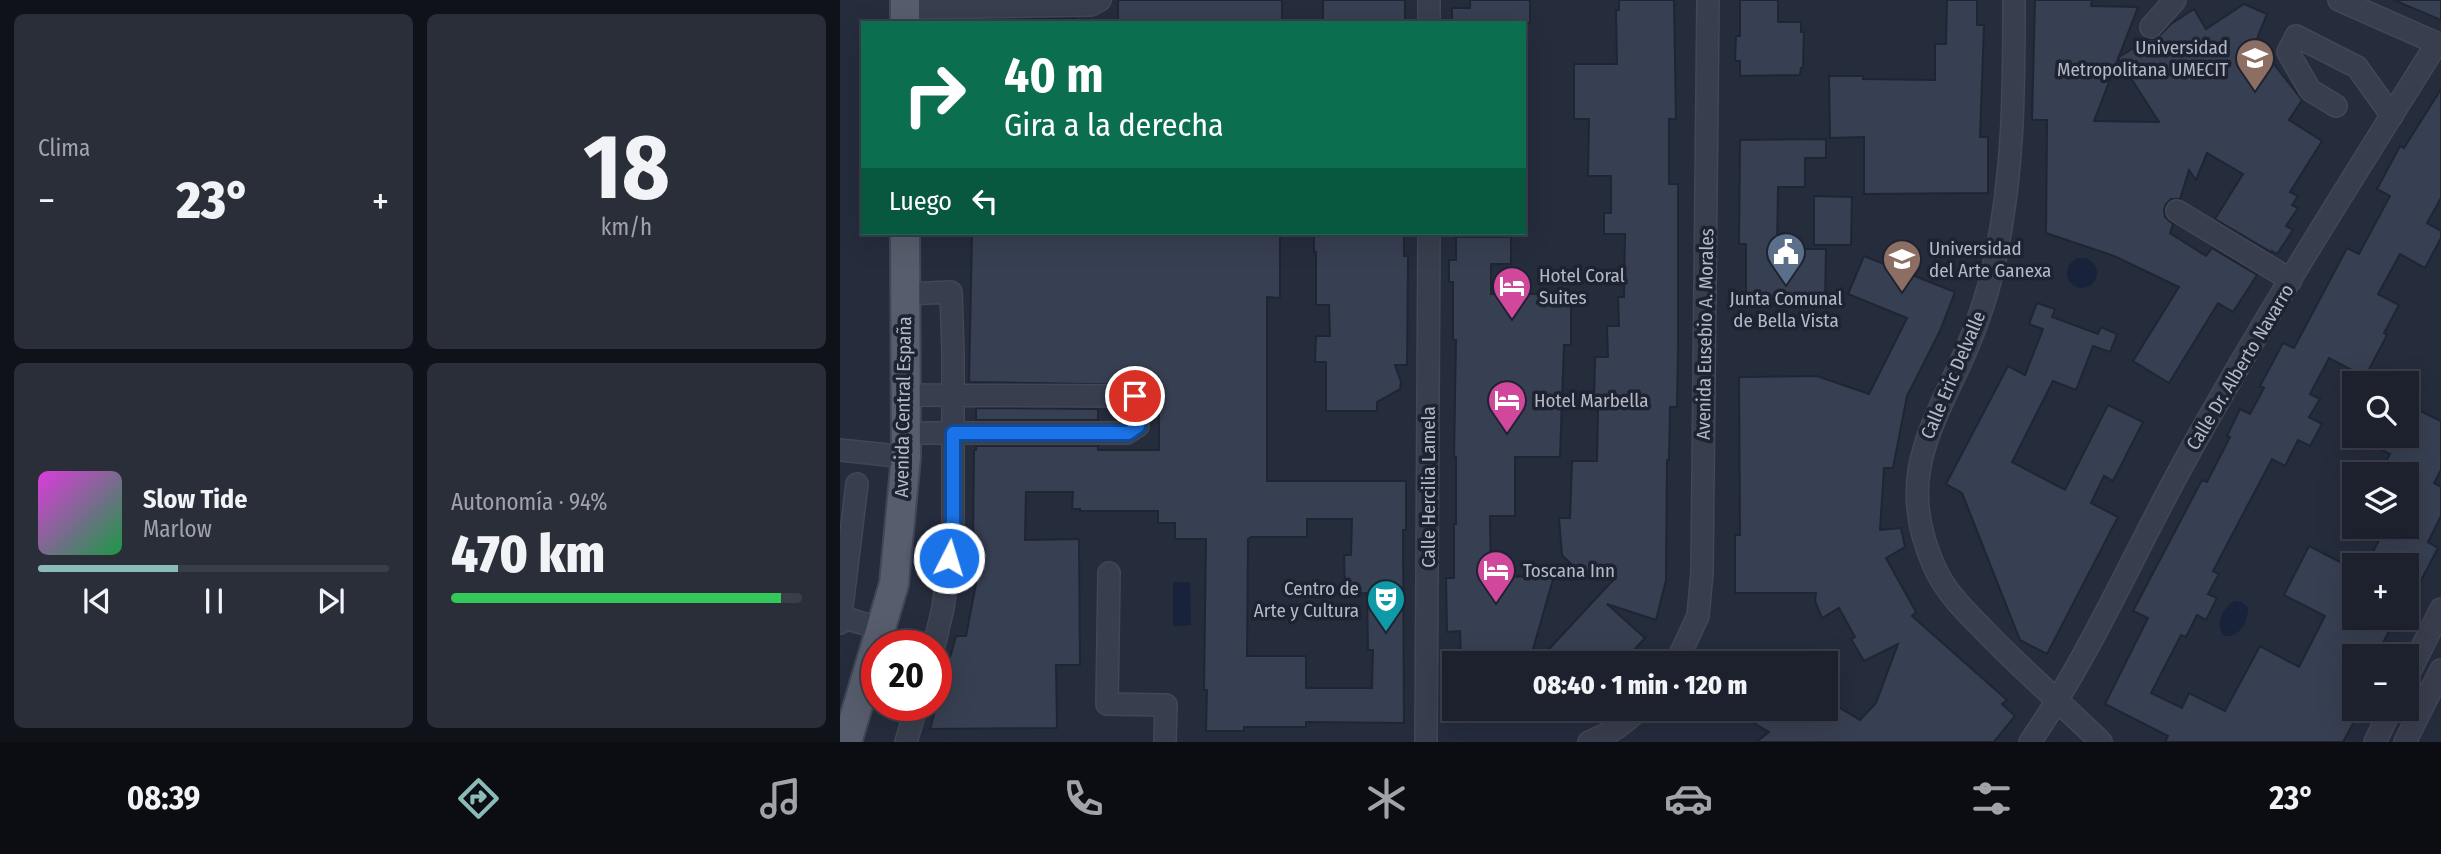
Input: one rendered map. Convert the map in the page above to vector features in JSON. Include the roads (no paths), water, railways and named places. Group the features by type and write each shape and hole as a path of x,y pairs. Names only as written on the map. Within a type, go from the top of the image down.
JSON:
{"main road":[{"name":"Avenida Central España","path":"847,742 894,584 906,445 905,235"}],"street":[{"path":"905,10 958,4 1091,5 1100,0"},
{"path":"1429,21 1430,0"},
{"name":"Avenida Eusebio A. Morales","path":"1682,651 1698,616 1702,573 1708,0"},
{"name":"Calle Eric Delvalle","path":"2014,0 2012,139 2008,198 1994,267 1979,317 1934,415 1922,450 1917,490 1918,517 1935,568 1948,590 2002,650 2101,742"},
{"path":"2151,27 2175,0"},
{"path":"2339,0 2439,44"},
{"path":"2336,106 2310,90 2287,52 2296,36 2357,68 2392,116"},
{"name":"Calle Dr. Alberto Navarro","path":"2029,742 2058,701 2182,466 2291,280 2439,44"},
{"path":"2177,211 2291,280"},
{"name":"Calle Hercilia Lamela","path":"1426,742 1429,235"},
{"path":"905,294 961,291 953,395 953,532 938,630"},
{"path":"840,450 906,445 953,433 1128,433 1138,426 1139,404 1135,396 906,395"},
{"path":"858,484 841,620 881,629"},
{"path":"1109,573 1107,704 1166,705 1165,742"},
{"path":"2419,653 2441,609"},
{"path":"2405,742 2441,670"},
{"path":"906,742 912,721"},
{"path":"1589,742 1601,738 1625,721"},
{"path":"2375,742 2385,721"}],"water":[{"path":"2082,258 2088,259 2096,267 2096,279 2088,287 2082,288 2076,287 2068,279 2067,273 2068,267 2076,259"},
{"path":"1173,582 1190,582 1191,625 1173,626"},
{"path":"2235,601 2242,602 2248,608 2246,619 2239,632 2224,636 2220,627 2221,617"}],"place":[{"name":"Universidad Metropolitana UMECIT","path":"2255,92"},
{"name":"Junta Comunal de Bella Vista","path":"1786,286"},
{"name":"Universidad del Arte Ganexa","path":"1902,293"},
{"name":"Hotel Coral Suites","path":"1512,320"},
{"name":"Hotel Marbella","path":"1507,434"},
{"name":"Toscana Inn","path":"1496,604"},
{"name":"Centro de Arte y Cultura","path":"1386,633"}]}
